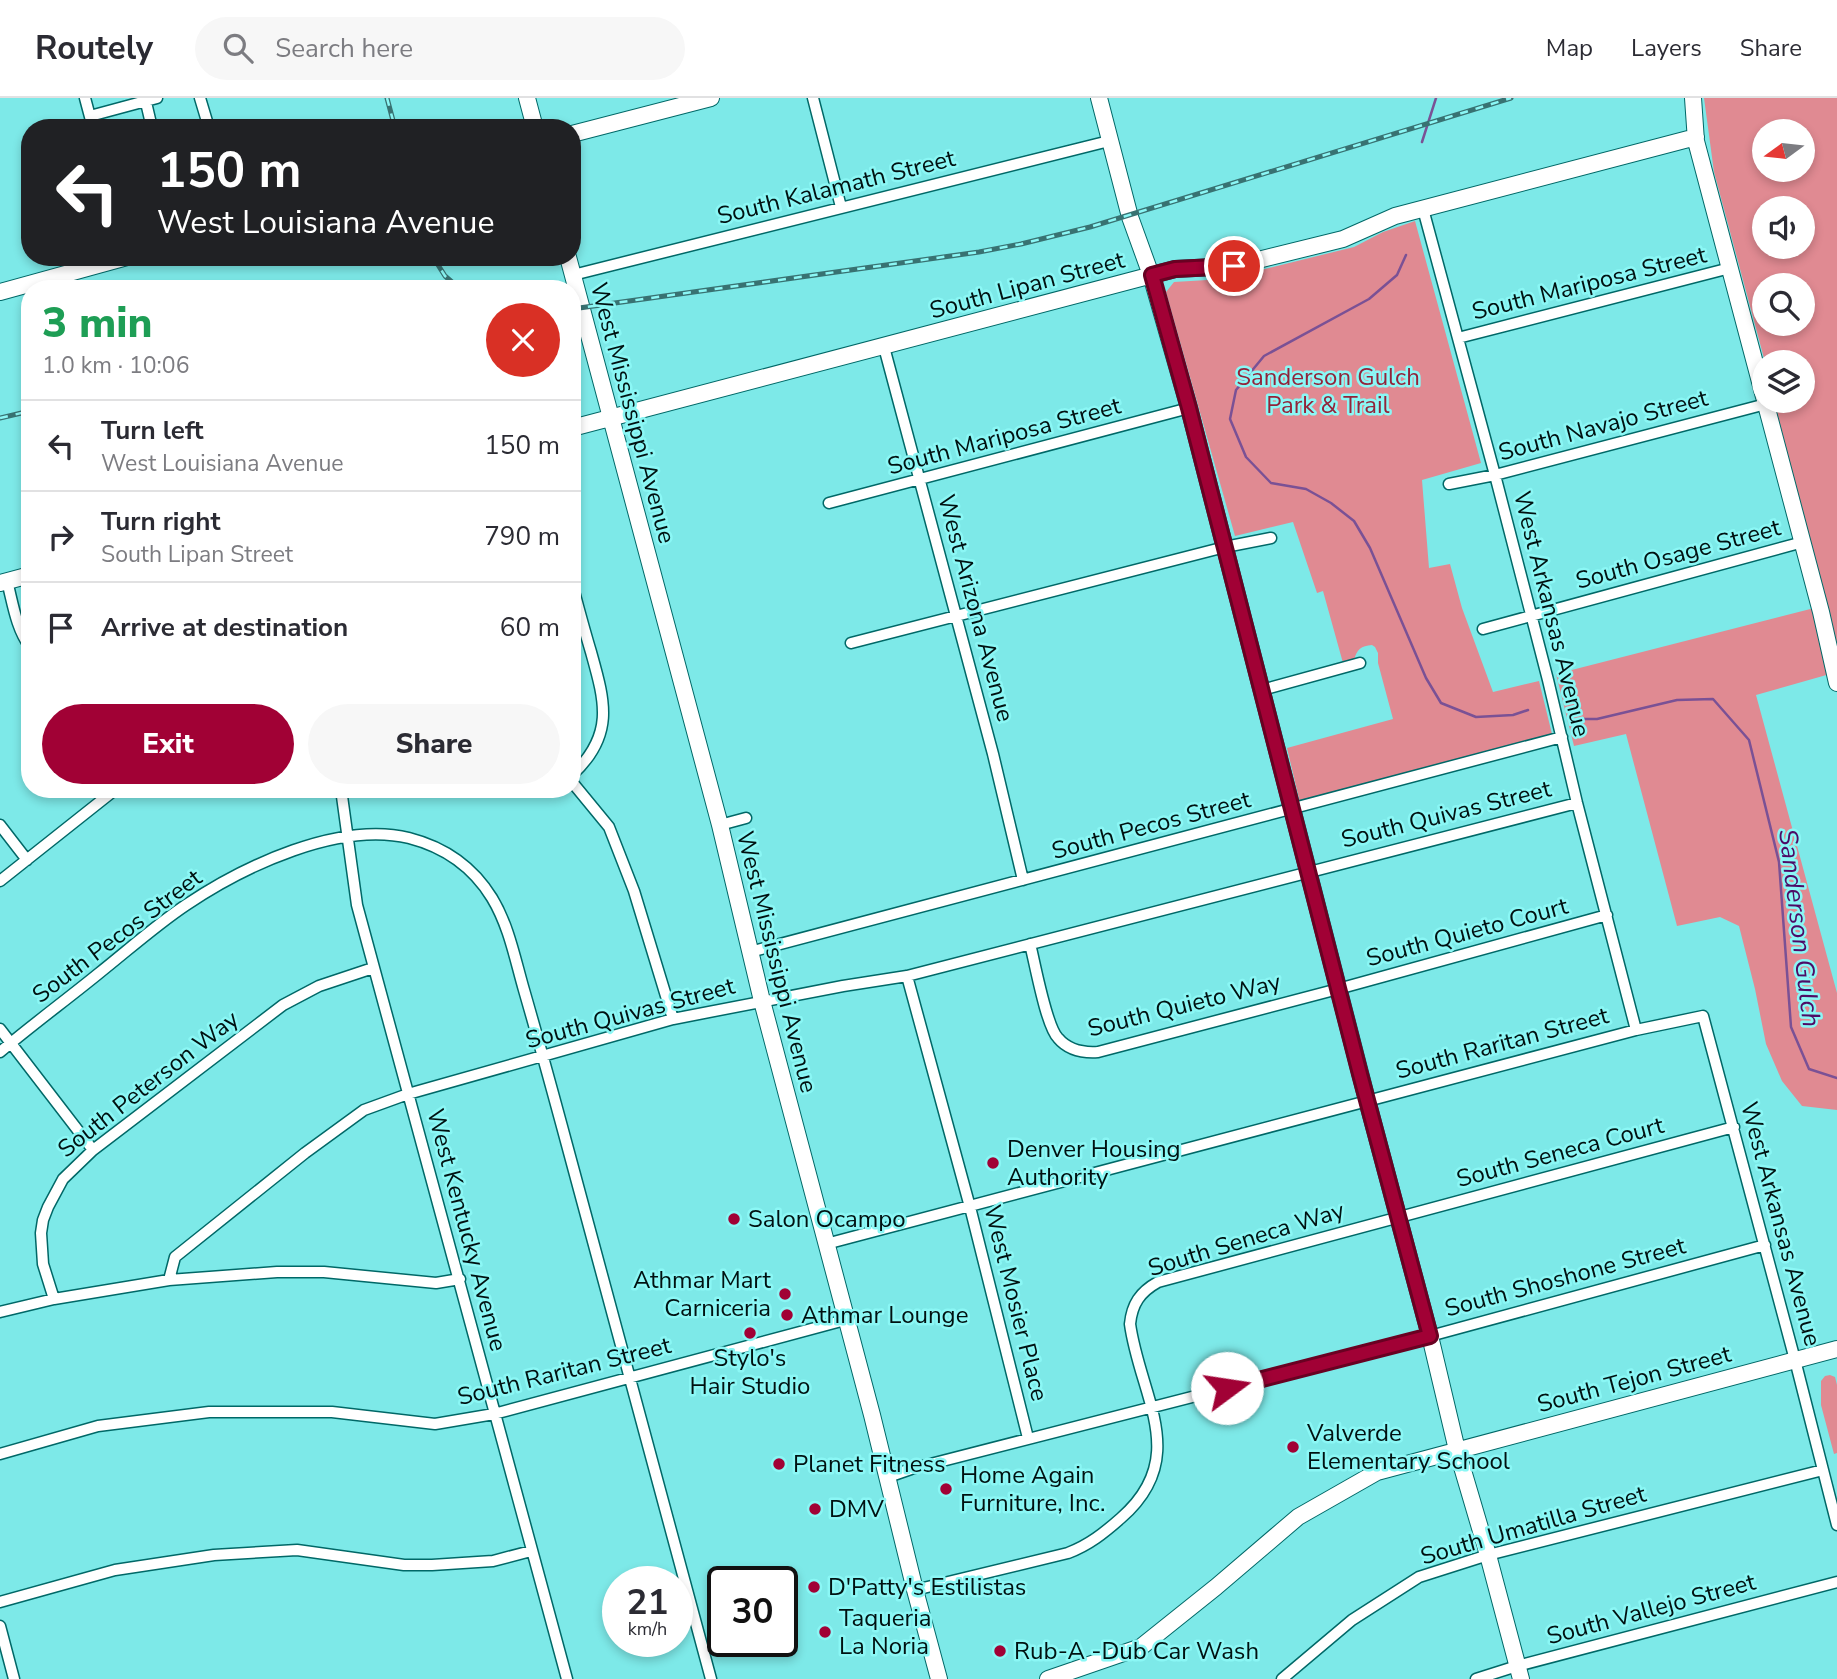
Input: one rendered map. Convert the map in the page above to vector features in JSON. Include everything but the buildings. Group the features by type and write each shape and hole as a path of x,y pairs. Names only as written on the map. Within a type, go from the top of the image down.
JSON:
{"street":[{"path":"85,98 91,119"},
{"path":"200,98 206,119"},
{"path":"527,98 533,119"},
{"path":"581,132 711,98"},
{"path":"813,98 841,207"},
{"path":"1099,98 1130,217 1152,275 1189,408 1430,1336 1457,1450 1519,1672"},
{"path":"1693,98 1696,137 1752,352"},
{"path":"90,116 149,99 151,119"},
{"name":"South Lipan Street","path":"581,425 1175,269 1234,266 1343,239 1395,216 1696,137"},
{"name":"South Kalamath Street","path":"573,275 1109,141"},
{"name":"West Arkansas Avenue","path":"1423,209 1495,475 1636,1030"},
{"path":"44,280 94,266"},
{"name":"West Mississippi Avenue","path":"570,266 574,280"},
{"name":"South Mariposa Street","path":"1458,338 1730,268"},
{"path":"0,292 21,286"},
{"name":"West Mississippi Avenue","path":"581,306 720,825 762,1001 939,1679"},
{"name":"West Arizona Avenue","path":"884,347 993,754 1023,880"},
{"name":"South Navajo Street","path":"1449,484 1495,475 1752,405"},
{"name":"South Mariposa Street","path":"830,503 1189,408"},
{"path":"1768,413 1837,683"},
{"path":"851,643 1225,547 1271,538"},
{"name":"South Osage Street","path":"1483,629 1802,542"},
{"path":"21,577 4,582 21,632"},
{"path":"581,617 603,697 599,738 581,767"},
{"path":"1262,690 1360,663"},
{"name":"South Pecos Street","path":"750,952 1562,737"},
{"path":"581,793 609,827 634,891 673,1019"},
{"path":"0,881 105,798"},
{"name":"West Kentucky Avenue","path":"342,798 357,905 373,968 567,1679"},
{"name":"South Quivas Street","path":"169,1280 175,1257 305,1153 364,1110 408,1094 673,1019 907,976 1577,803"},
{"path":"720,825 746,818"},
{"path":"0,825 27,859"},
{"name":"South Pecos Street","path":"0,1052 186,905 269,859 310,845 349,837 393,835 441,850 463,864 490,894 503,920 543,1057 710,1679"},
{"name":"South Quieto Court","path":"1338,989 1607,915"},
{"name":"South Quieto Way","path":"1030,944 1052,1030 1064,1044 1087,1053 1338,989"},
{"name":"South Peterson Way","path":"54,1299 41,1252 41,1233 43,1220 63,1179 93,1150 283,1005 319,986 373,968"},
{"name":"West Mosier Place","path":"907,976 970,1207 1028,1438"},
{"name":"West Arkansas Avenue","path":"1703,1016 1837,1525"},
{"name":"South Raritan Street","path":"826,1244 1636,1030 1703,1016"},
{"path":"0,1029 93,1150"},
{"name":"South Seneca Court","path":"1397,1217 1734,1127"},
{"name":"South Seneca Way","path":"915,1590 1081,1548 1095,1540 1134,1505 1153,1473 1158,1444 1152,1408 1130,1324 1137,1300 1148,1288 1158,1282 1397,1217"},
{"name":"South Shoshone Street","path":"888,1477 1028,1438 1430,1336 1765,1245"},
{"path":"0,1312 54,1299 169,1280 277,1272 324,1272 436,1283 460,1279"},
{"name":"South Raritan Street","path":"0,1454 98,1426 209,1412 332,1412 435,1424 494,1414 845,1320"},
{"name":"South Tejon Street","path":"1058,1678 1141,1647 1298,1517 1377,1472 1837,1349"},
{"name":"South Umatilla Street","path":"1282,1679 1352,1620 1419,1577 1488,1555 1823,1470"},
{"path":"0,1602 115,1570 214,1555 297,1550 432,1565 493,1561 531,1551"},
{"name":"South Vallejo Street","path":"1476,1679 1519,1672 1837,1582"},
{"path":"0,1626 14,1679"}],"green space":[{"path":"1704,98 1837,98 1837,672 1756,695 1837,993 1837,1110 1802,1106 1782,1081 1766,1044 1739,926 1720,917 1677,926 1626,734 1574,746 1556,674 1826,605 1777,413 1815,413 1815,350 1762,350 1758,336 1815,336 1815,273 1752,273 1752,314 1714,172"},
{"name":"Sanderson Gulch Park & Trail","path":"1415,221 1481,463 1422,480 1429,568 1450,564 1462,608 1493,692 1539,681 1552,734 1300,803 1287,748 1393,719 1378,663 1378,653 1372,645 1365,646 1358,651 1354,660 1343,663 1323,591 1317,593 1293,522 1235,536 1166,292 1174,282 1224,279 1354,247 1383,232"},
{"path":"1830,1375 1835,1377 1837,1385 1837,1453 1834,1454 1821,1405 1821,1381"}],"waterway":[{"name":"Sanderson Gulch","path":"1422,142 1436,98"},
{"name":"Sanderson Gulch","path":"1406,255 1397,275 1369,299 1264,356 1236,390 1230,419 1246,457 1271,483 1306,489 1331,503 1354,521 1370,548 1426,678 1441,703 1476,717 1513,715 1528,710"},
{"name":"Sanderson Gulch","path":"1582,719 1597,719 1677,700 1713,699 1749,740 1779,862 1791,1027 1809,1069 1837,1078"}],"railway":[{"path":"387,98 393,119"},
{"path":"581,308 1021,244 1090,227 1511,98"},
{"path":"439,266 450,280"},
{"path":"0,418 21,413"}],"place":[{"name":"Denver Housing Authority","path":"993,1163"},
{"name":"Salon Ocampo","path":"734,1219"},
{"name":"Athmar Mart Carniceria","path":"785,1294"},
{"name":"Athmar Lounge","path":"787,1315"},
{"name":"Stylo's Hair Studio","path":"750,1333"},
{"name":"Valverde Elementary School","path":"1293,1447"},
{"name":"Planet Fitness","path":"779,1464"},
{"name":"Home Again Furniture, Inc.","path":"946,1489"},
{"name":"DMV","path":"815,1509"},
{"name":"D'Patty's Estilistas","path":"814,1587"},
{"name":"Taqueria La Noria","path":"825,1632"},
{"name":"Rub-A -Dub Car Wash","path":"1000,1651"}],"route":[{"path":"1227,1388 1430,1336 1152,275 1175,269 1234,266"}]}
